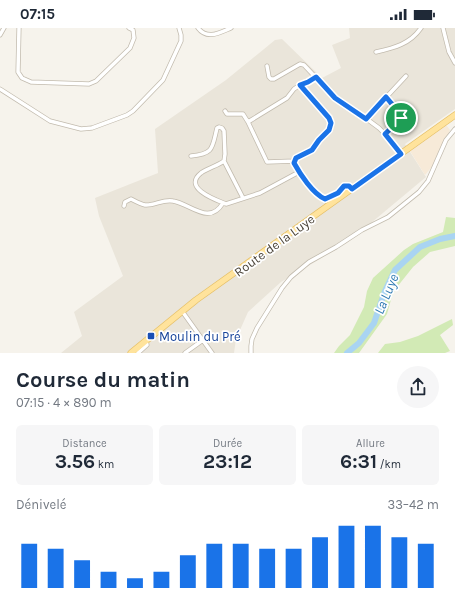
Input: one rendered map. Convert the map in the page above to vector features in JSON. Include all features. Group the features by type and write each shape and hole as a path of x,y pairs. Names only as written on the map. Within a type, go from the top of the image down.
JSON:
{"main road":[{"name":"Route de la Luye","path":"131,353 211,290 455,115"}],"street":[{"path":"0,35 4,28"},
{"path":"19,28 18,72 22,78 31,82 89,84 96,81 130,48 133,33 129,28"},
{"path":"0,89 50,121 82,129 95,127 131,113 161,82 181,41 181,35 178,28"},
{"path":"198,28 203,33 210,35 231,28"},
{"path":"376,52 394,48 409,41 422,28"},
{"path":"444,28 449,52 455,63"},
{"path":"267,66 269,77 274,79 300,64 304,65 335,98 385,134 401,154"},
{"path":"366,119 406,76"},
{"path":"248,122 287,98 294,89 300,85 316,77"},
{"path":"225,111 227,114 243,114 267,162 294,161 296,158 312,150 331,127 331,120 300,85"},
{"path":"385,134 400,120 402,116 386,97"},
{"path":"191,156 207,153 212,149 217,128 222,128 224,131 224,161 243,198"},
{"path":"251,353 252,339 257,328 291,276 308,262 336,247 362,230 388,217 418,192 428,181 446,140 455,129"},
{"path":"224,161 200,174 196,181 198,189 202,193 226,204 260,193 299,172"},
{"path":"294,161 299,172 320,197 325,199 338,193 344,186 349,186 352,189"},
{"path":"124,206 125,202 131,199 145,205 162,201 172,201 194,210 211,213 221,207 224,203"},
{"path":"183,312 212,353"},
{"path":"138,353 147,345 146,340"},
{"path":"185,353 203,340"}],"shaded area":[{"path":"349,28 455,28 455,109 405,144 426,177 347,243 281,282 248,312 236,339 234,353 61,353 82,336 74,312 123,276 99,216 95,198 158,173 155,129 226,80 275,40 282,39 322,78 341,68 332,45 350,38"},
{"path":"446,125 450,130 435,163 425,175 410,151"}],"green space":[{"path":"446,217 455,218 455,246 430,252 413,267 397,287 392,296 387,314 359,353 334,353 350,335 364,307 367,291 373,278 404,250 413,244 443,232"},
{"path":"452,319 453,325 440,335 450,351 445,353 378,353 385,344 400,342 418,336"}],"waterway":[{"name":"La Luye","path":"347,353 359,343 374,323 385,291 395,270 420,247 440,239 455,236"}],"place":[{"name":"Moulin du Pré","path":"151,336"}],"route":[{"path":"316,77 335,98 366,119 386,97 401,114 401,118 385,134 401,154 352,189 346,185 341,191 327,199 322,198 303,178 294,163 296,158 312,150 331,127 331,120 300,85 316,77"}]}
